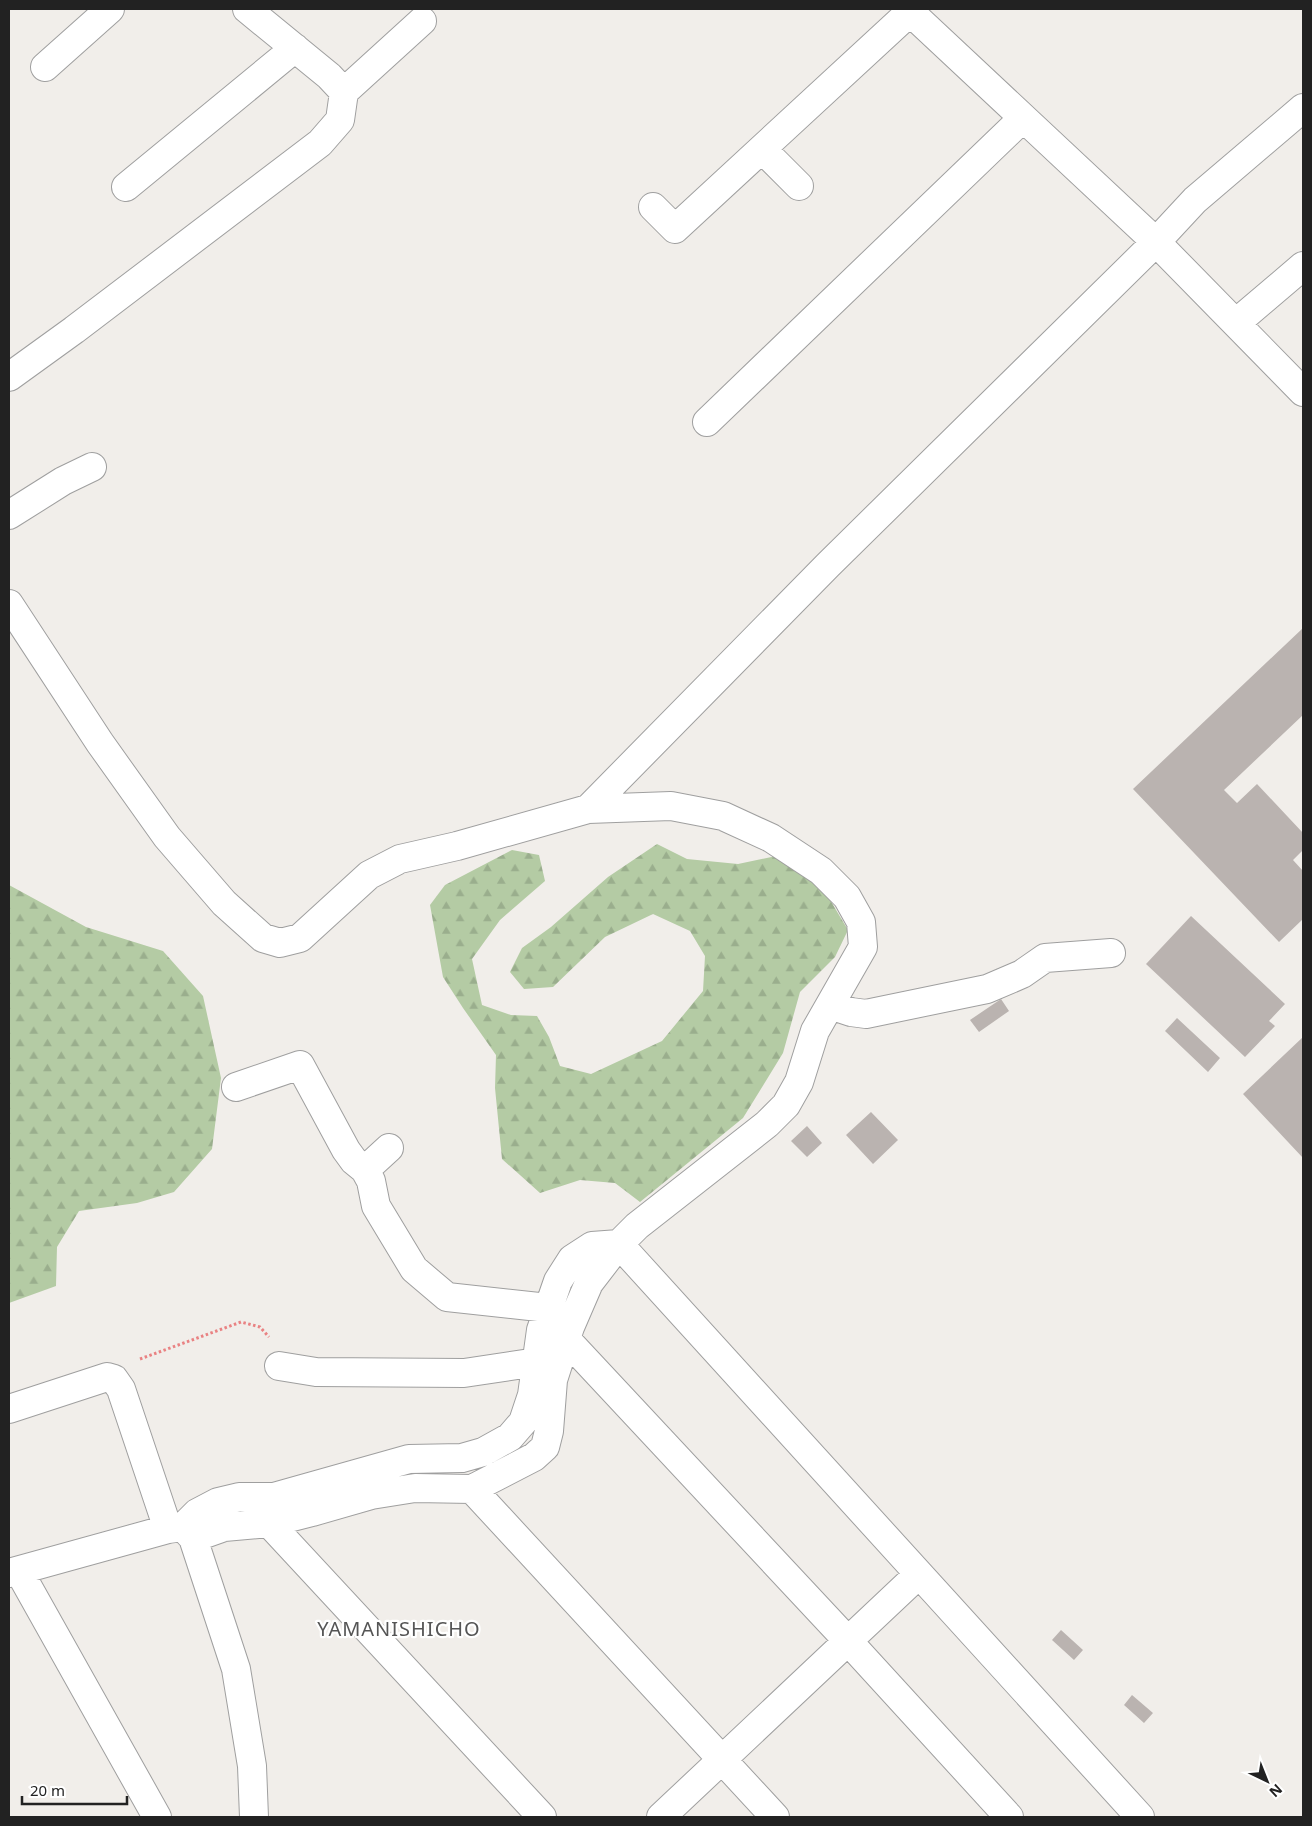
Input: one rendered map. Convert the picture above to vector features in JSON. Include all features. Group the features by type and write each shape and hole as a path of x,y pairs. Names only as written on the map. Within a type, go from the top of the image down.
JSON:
{"street":[{"path":"45,67 110,9"},
{"path":"247,9 329,76 344,92"},
{"path":"653,208 676,229 908,10 1156,242 1303,392"},
{"path":"9,377 320,143 340,120 344,92 422,21"},
{"path":"126,187 296,48"},
{"path":"588,809 828,565 1156,242 1195,200 1303,108"},
{"path":"707,422 1023,118"},
{"path":"762,149 799,186"},
{"path":"1236,323 1303,266"},
{"path":"9,515 63,481 92,467"},
{"path":"9,604 100,743 167,837 224,903 263,938 280,944 300,938 369,875 400,859 458,846 588,809 671,806 723,816 770,838 821,872 847,897 861,922 863,947 815,1031 799,1082 786,1105 767,1124 637,1226 619,1244 589,1283 566,1339 553,1380 549,1431 545,1447 534,1457 472,1489 415,1488 371,1494 269,1523 181,1531 14,1572 157,1817"},
{"path":"830,1005 851,1012 866,1014 988,989 1022,974 1045,958 1111,953"},
{"path":"236,1087 300,1065 346,1150 354,1162 365,1170 371,1181 376,1206 414,1269 447,1297 548,1308"},
{"path":"365,1170 389,1148"},
{"path":"181,1531 197,1513 218,1502 239,1497 274,1498 408,1458 462,1458 483,1452 510,1437 523,1422 532,1394 541,1330 558,1281 572,1259 592,1246 619,1244"},
{"path":"619,1244 1140,1817"},
{"path":"566,1339 848,1641 1009,1817"},
{"path":"280,1366 316,1372 464,1373 536,1362"},
{"path":"9,1409 107,1377 114,1379 121,1389 181,1531 236,1669 252,1766 254,1817"},
{"path":"472,1489 775,1817"},
{"path":"269,1523 542,1817"},
{"path":"662,1817 919,1574"}],"path":[{"path":"114,1379 132,1362 242,1322 260,1327 271,1339 280,1366"}],"green space":[{"path":"657,844 687,859 738,864 781,855 817,878 848,930 835,957 800,992 783,1053 743,1118 640,1202 615,1183 580,1180 540,1193 502,1159 495,1088 496,1055 443,977 430,905 445,885 512,850 539,855 545,881 500,920 472,959 482,1005 511,1015 537,1016 549,1037 560,1066 591,1074 662,1041 703,991 705,956 690,931 653,914 605,937 553,987 524,989 510,972 522,948 551,927 608,877"},
{"path":"9,885 86,927 163,951 203,996 221,1078 212,1149 174,1192 137,1203 79,1211 57,1247 56,1286 9,1303"}],"building":[{"path":"1303,628 1303,715 1224,790 1237,803 1257,784 1303,833 1303,850 1293,860 1303,871 1303,919 1279,942 1133,789"},
{"path":"1191,916 1285,1004 1269,1021 1275,1026 1245,1057 1146,964"},
{"path":"1001,999 1009,1011 979,1032 970,1020"},
{"path":"1177,1018 1220,1058 1208,1072 1165,1031"},
{"path":"1303,1037 1303,1158 1243,1094"},
{"path":"871,1112 898,1140 873,1164 846,1135"},
{"path":"807,1126 822,1143 807,1157 791,1141"},
{"path":"1061,1630 1083,1650 1074,1660 1052,1640"},
{"path":"1132,1695 1153,1713 1144,1723 1124,1705"}],"district":[{"name":"YAMANISHICHO","path":"399,1628"}]}
